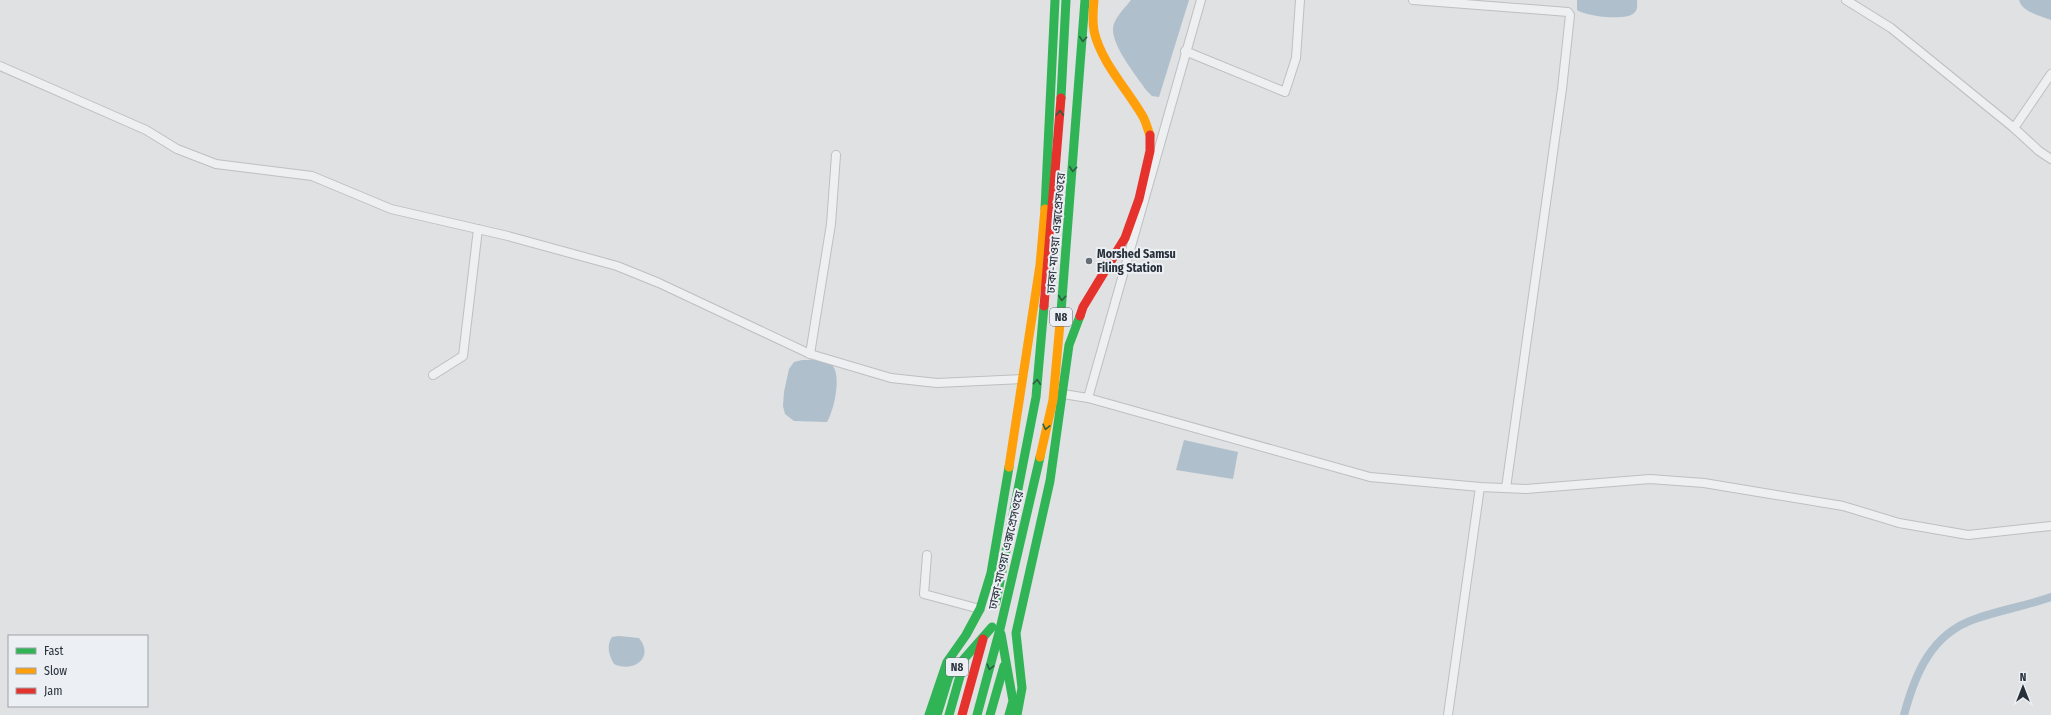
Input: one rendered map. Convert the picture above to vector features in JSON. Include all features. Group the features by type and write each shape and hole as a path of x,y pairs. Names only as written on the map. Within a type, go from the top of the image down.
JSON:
{"main road":[{"path":"929,715 947,662 966,635 980,608 991,573 1040,265 1045,210 1055,0"},
{"name":"ঢাকা-মাওয়া এক্সপ্রেসওয়ে","path":"968,715 996,628 1036,397 1059,138 1066,0"},
{"name":"ঢাকা-মাওয়া এক্সপ্রেসওয়ে","path":"977,715 996,628 1053,400 1066,267 1085,0"},
{"path":"1018,715 1022,688 1016,633 1050,481 1063,394 1064,370 1074,328 1083,307 1125,238 1138,199 1150,151 1150,136 1142,116 1105,57 1094,32 1092,16 1094,0"},
{"name":"ঢাকা-মাওয়া এক্সপ্রেসওয়ে","path":"937,715 949,676 984,635 996,628"},
{"name":"ঢাকা-মাওয়া এক্সপ্রেসওয়ে","path":"996,628 1006,661 1012,701 1009,715"},
{"name":"ঢাকা-মাওয়া এক্সপ্রেসওয়ে","path":"962,715 984,635"},
{"name":"ঢাকা-মাওয়া এক্সপ্রেসওয়ে","path":"955,715 977,644"},
{"name":"ঢাকা-মাওয়া এক্সপ্রেসওয়ে","path":"984,715 1003,648"},
{"name":"ঢাকা-মাওয়া এক্সপ্রেসওয়ে","path":"949,715 966,656"},
{"name":"ঢাকা-মাওয়া এক্সপ্রেসওয়ে","path":"990,715 1006,661"},
{"name":"ঢাকা-মাওয়া এক্সপ্রেসওয়ে","path":"942,715 958,666"},
{"name":"ঢাকা-মাওয়া এক্সপ্রেসওয়ে","path":"997,715 1008,677"},
{"name":"ঢাকা-মাওয়া এক্সপ্রেসওয়ে","path":"1003,715 1010,690"}],"street":[{"path":"1088,398 1201,0"},
{"path":"1185,52 1285,92 1296,58 1300,0"},
{"path":"1413,0 1570,13 1562,89 1506,488"},
{"path":"1846,0 1891,28 2014,128 2039,151 2051,159"},
{"path":"0,66 146,130 177,149 216,164 312,176 391,209 478,229 617,266 659,283 810,354 891,378 937,383 1022,379"},
{"path":"2014,128 2051,74"},
{"path":"810,354 831,224 836,155"},
{"path":"433,375 463,356 478,229"},
{"path":"1063,394 1088,398 1370,477 1480,487 1526,489 1650,479 1704,483 1808,499 1843,506 1899,523 1968,535 2051,526"},
{"path":"1448,715 1480,487"},
{"path":"927,555 924,594 980,608"}],"water":[{"path":"1131,0 1189,0 1159,97 1152,96 1146,90 1121,53 1114,36 1113,29 1115,21"},
{"path":"1577,0 1637,0 1637,8 1631,15 1624,17 1597,16 1577,10"},
{"path":"2019,0 2051,0 2051,20 2028,11"},
{"path":"802,360 826,361 832,365 835,370 837,385 836,393 830,417 827,422 794,421 785,414 783,406 784,392 789,369 794,362"},
{"path":"1184,440 1238,452 1233,479 1176,470"},
{"path":"619,636 639,638 645,652 640,662 628,667 614,664 610,654 609,643 612,637"}],"waterway":[{"path":"1904,715 1908,700 1927,657 1936,645 1947,635 1960,626 1975,619 2051,597"}],"traffic: fast":[{"path":"1045,209 1055,0"},
{"path":"1061,98 1066,0"},
{"path":"1061,312 1085,0"},
{"path":"996,602 1036,397 1044,306"},
{"path":"1017,715 1022,688 1016,633 1050,481 1069,345 1080,316"},
{"path":"977,715 1000,629 1040,457"},
{"path":"929,715 947,662 966,635 980,609 991,573 1009,467"},
{"path":"937,715 949,676 992,627"},
{"path":"1001,634 1013,701 1009,715"},
{"path":"949,715 964,662"},
{"path":"990,715 1004,666"}],"traffic: slow":[{"path":"1094,0 1093,23 1097,42 1108,64 1143,117 1150,135"},
{"path":"1009,467 1040,265 1045,209"},
{"path":"1040,457 1053,400 1061,312"}],"traffic: jam":[{"path":"1044,306 1061,98"},
{"path":"1080,316 1083,307 1125,238 1139,199 1150,151 1150,135"},
{"path":"962,715 983,639"}],"place":[{"name":"Morshed Samsu Filing Station","path":"1089,261"}]}
